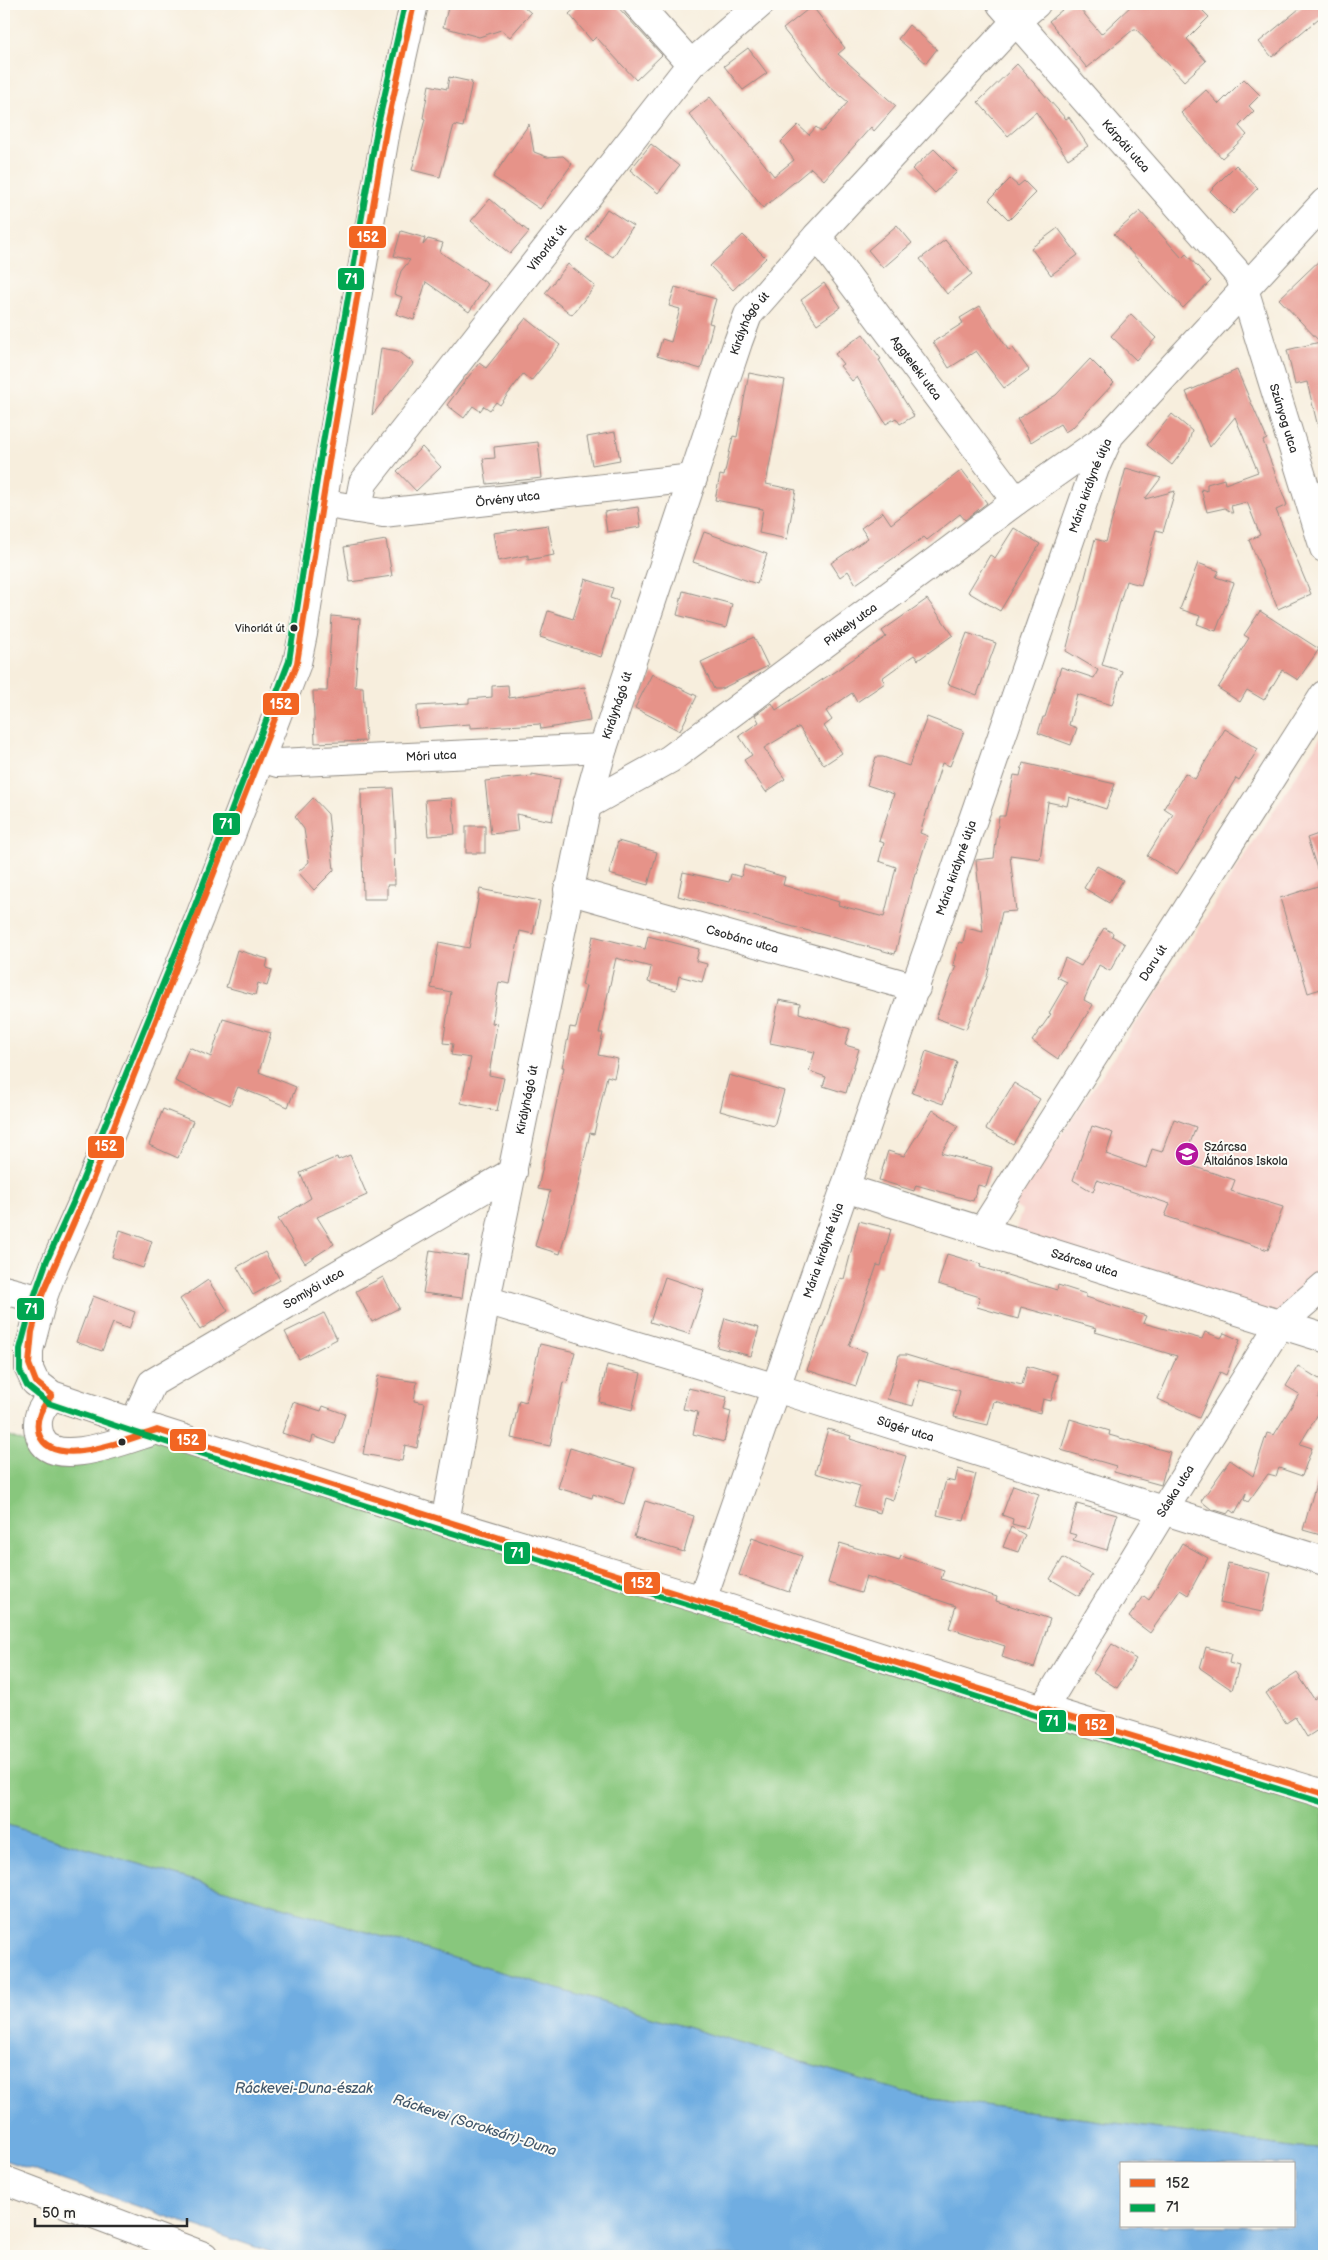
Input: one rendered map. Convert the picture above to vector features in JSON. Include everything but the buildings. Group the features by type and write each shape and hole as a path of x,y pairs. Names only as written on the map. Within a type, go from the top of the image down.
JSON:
{"street":[{"path":"414,4 386,130 323,503 304,634 297,663 200,916 81,1206 54,1264 29,1350 29,1369 43,1389 145,1426 1043,1709 1324,1794"},
{"path":"637,4 691,64"},
{"name":"Vihorlát út","path":"358,508 362,483 691,64 760,4"},
{"name":"Királyhágó út","path":"445,1522 486,1300 568,890 587,805 603,748 748,315 1018,9"},
{"name":"Kárpáti utca","path":"1018,9 1240,276 1245,289"},
{"name":"Mária királyné útja","path":"702,1600 1095,468 1110,435 1324,203"},
{"name":"Aggteleki utca","path":"817,236 1016,501"},
{"name":"Szúnyog utca","path":"1245,289 1324,548"},
{"name":"Pikkely utca","path":"587,805 670,759 1016,501 1110,435"},
{"name":"Örvény utca","path":"323,503 383,512 693,478"},
{"name":"Daru út","path":"982,1231 1324,695"},
{"name":"Móri utca","path":"260,758 278,763 603,748"},
{"name":"Csobánc utca","path":"568,890 916,988"},
{"name":"Somlyói utca","path":"145,1426 152,1382 513,1172"},
{"name":"Szárcsa utca","path":"845,1188 1324,1338"},
{"name":"Sáska utca","path":"1043,1709 1163,1511 1280,1324 1324,1286"},
{"path":"4,1290 42,1300"},
{"name":"Sügér utca","path":"486,1300 776,1388 1324,1560"},
{"path":"43,1389 36,1426 42,1443 56,1452 76,1453 145,1426"},
{"path":"4,2180 204,2256"}],"shaded area":[{"name":"Szárcsa Általános Iskola","path":"1324,732 1324,1274 1274,1317 1013,1236 1022,1211 1014,1206 1180,958"}],"green space":[{"path":"157,1430 1324,1790 1324,2149 1298,2148 917,2096 4,1824 4,1434 35,1446"}],"water":[{"name":"Ráckevei-Duna-észak","path":"4,1824 917,2096 1298,2148 1324,2149 1324,2256 281,2256 4,2160"}],"transit line":[{"name":"71","path":"405,4 377,129 321,454 289,661 192,913 73,1203 47,1260 34,1297 20,1349 20,1371 27,1386 48,1403 131,1431 442,1530 699,1608 1040,1717 1321,1802"},
{"name":"152","path":"414,4 386,130 330,455 297,663 93,1179 42,1295 32,1332 29,1364 36,1382 52,1395 39,1418 39,1434 47,1445 59,1451 75,1452 112,1445 157,1430 1043,1709 1324,1794"}],"place":[{"name":"Vihorlát út","path":"294,628"},
{"name":"Szárcsa Általános Iskola","path":"1187,1154"}],"water label":[{"name":"Ráckevei (Soroksári)-Duna","path":"475,2125"}]}
